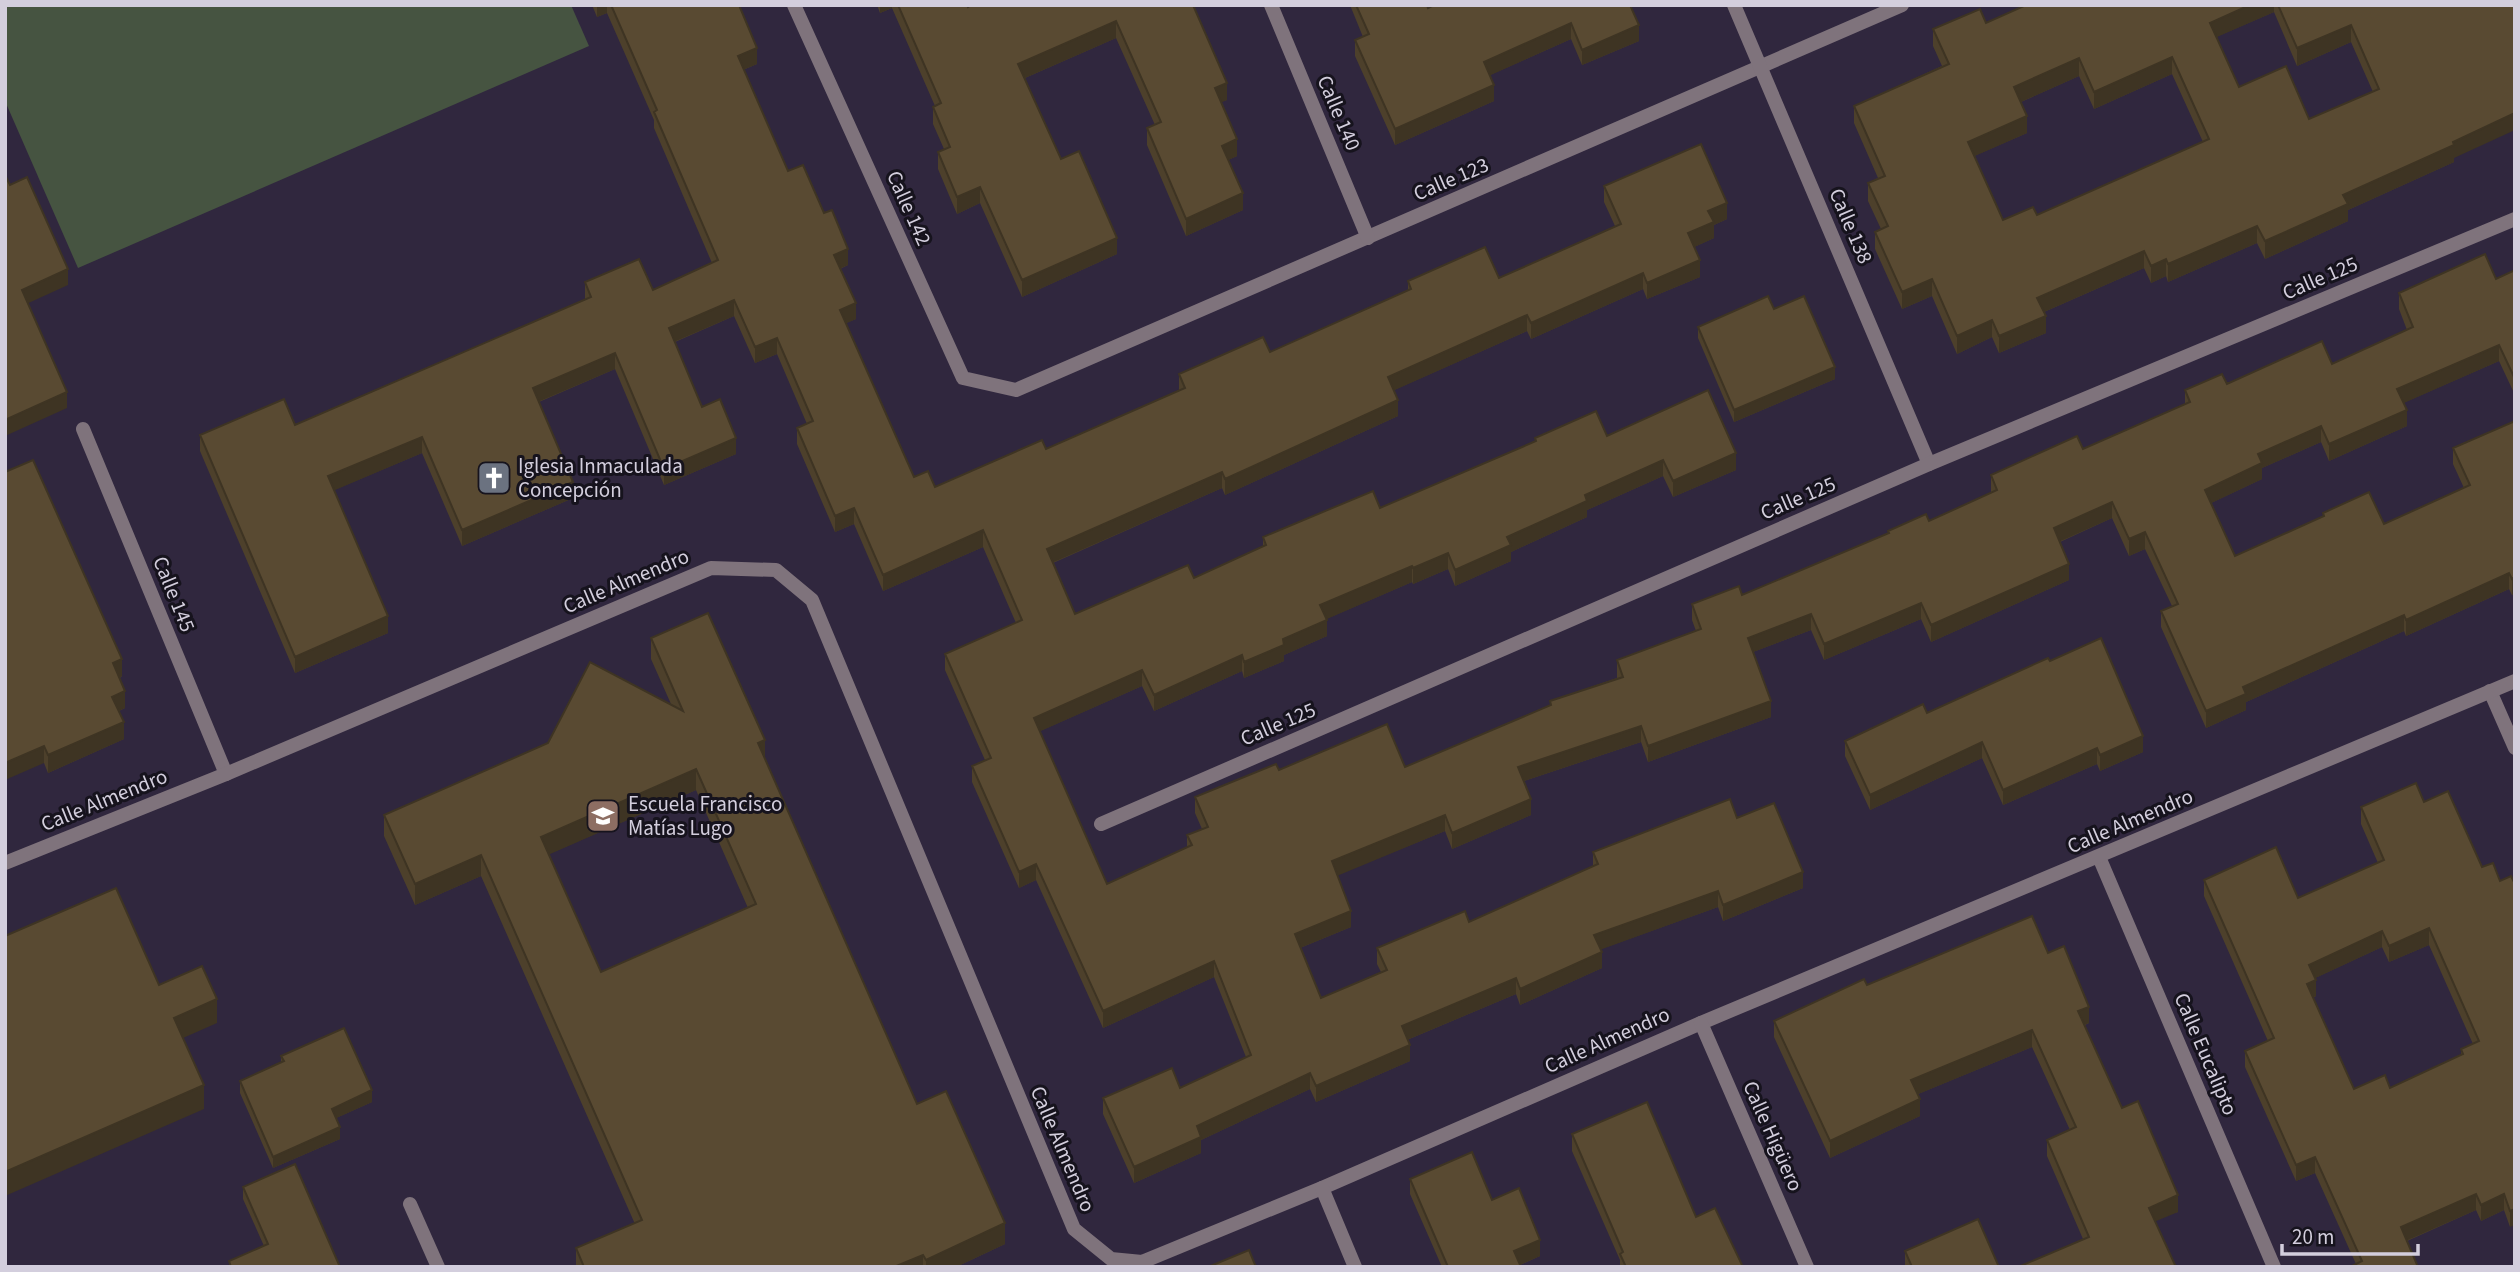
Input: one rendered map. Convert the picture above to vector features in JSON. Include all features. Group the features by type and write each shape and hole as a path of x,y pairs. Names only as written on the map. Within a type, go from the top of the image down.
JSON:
{"street":[{"name":"Calle 142","path":"794,5 962,378 1016,390"},
{"name":"Calle 140","path":"1271,5 1368,238"},
{"name":"Calle 138","path":"1734,5 1929,464"},
{"name":"Calle 123","path":"1016,390 1902,5"},
{"name":"Calle 125","path":"1101,824 1929,464 2515,219"},
{"name":"Calle 145","path":"83,429 226,774"},
{"name":"Calle Almendro","path":"5,863 226,774 711,568 776,570 812,600 1074,1229 1111,1259 1142,1262 1322,1188 1701,1023 2515,681"},
{"path":"2490,691 2515,748"},
{"name":"Calle Eucalipto","path":"2099,857 2274,1267"},
{"name":"Calle Higüero","path":"1701,1023 1807,1267"},
{"path":"1322,1188 1355,1267"},
{"path":"411,1204 438,1267"}],"green space":[{"path":"5,5 571,5 589,46 78,268 5,101"}],"building":[{"path":"611,5 739,5 757,48 738,56 788,171 803,165 824,213 832,210 848,249 834,255 856,303 840,310 914,477 928,471 935,487 1042,440 1046,449 1185,388 1179,374 1263,337 1270,352 1411,289 1408,281 1485,247 1499,278 1621,224 1604,186 1701,144 1727,203 1708,211 1714,222 1688,233 1700,260 1647,283 1643,273 1531,323 1527,315 1388,377 1398,400 1225,479 1222,472 1047,549 1075,614 1188,565 1194,578 1266,545 1263,537 1373,491 1380,508 1536,441 1535,438 1596,411 1607,436 1708,390 1736,453 1673,481 1663,460 1585,495 1587,501 1507,537 1511,545 1455,570 1448,553 1320,605 1327,620 1283,639 1284,645 1244,662 1242,655 1154,695 1142,670 1034,718 1107,884 1192,845 1187,835 1208,827 1195,797 1276,764 1279,770 1387,724 1405,767 1551,705 1550,701 1623,677 1617,660 1701,629 1692,604 1739,586 1742,595 1889,533 1888,531 1926,514 1929,521 1997,490 1991,475 2077,436 2083,449 2190,402 2185,390 2222,374 2227,384 2322,341 2332,364 2413,327 2399,293 2485,254 2496,279 2515,270 2515,379 2499,345 2397,389 2407,410 2329,444 2321,426 2258,454 2262,463 2205,490 2235,556 2324,516 2323,513 2369,492 2384,524 2470,485 2453,448 2515,421 2515,577 2512,579 2509,573 2406,620 2404,615 2243,687 2246,694 2206,711 2161,611 2178,604 2145,532 2129,539 2112,502 2054,528 2069,564 1931,625 1921,603 1824,644 1811,614 1748,638 1771,701 1648,746 1641,726 1518,767 1531,799 1452,833 1445,815 1332,861 1351,911 1295,934 1321,998 1387,970 1377,948 1465,911 1469,922 1598,864 1593,852 1730,799 1737,818 1774,803 1803,872 1723,905 1718,891 1594,935 1602,952 1520,989 1516,978 1402,1026 1410,1045 1316,1086 1310,1073 1197,1126 1201,1137 1134,1167 1103,1098 1172,1068 1180,1088 1251,1055 1214,961 1103,1011 1036,864 1019,872 972,766 991,758 945,654 1022,620 983,530 883,575 854,508 835,516 797,428 813,421 777,338 755,347 734,300 669,328 702,407 720,399 736,438 664,469 615,353 533,388 573,482 462,530 422,437 328,476 388,616 295,657 200,435 284,399 295,425 591,297 585,282 639,259 653,290 718,260"},
{"path":"898,5 1193,5 1227,83 1215,88 1237,139 1222,146 1243,193 1186,219 1147,128 1161,122 1116,21 1018,64 1061,159 1079,151 1117,238 1022,280 980,187 957,197 938,152 950,147 933,107 941,103"},
{"path":"1356,5 1427,5 1428,8 1434,5 1630,5 1639,25 1582,50 1571,23 1484,62 1494,85 1395,129 1355,40 1369,34"},
{"path":"2026,5 2250,5 2210,23 2239,87 2286,66 2309,119 2379,89 2351,25 2297,48 2278,5 2515,5 2515,113 2453,142 2454,145 2343,195 2348,204 2265,241 2257,226 2168,264 2166,259 2151,266 2144,251 2037,298 2046,316 1999,336 1992,320 1957,336 1932,279 1902,292 1875,232 1888,226 1868,183 1885,176 1854,106 1949,64 1933,29 1980,9 1986,23","holes":["2172,57 2209,139 2037,215 2033,207 2003,220 1968,142 2027,116 2014,87 2079,58 2094,92"]},
{"path":"5,175 10,185 27,177 68,269 22,290 67,392 5,420"},
{"path":"1768,296 1774,309 1804,296 1835,367 1734,410 1698,327"},
{"path":"33,460 122,659 113,663 125,691 112,697 124,722 48,755 44,746 5,763 5,472"},
{"path":"708,613 765,740 758,743 917,1104 946,1091 1005,1223 926,1260 923,1255 894,1267 584,1267 576,1248 642,1220 481,855 415,884 384,815 548,743 590,662 683,711 651,638","holes":["696,769 756,904 601,972 541,837"]},
{"path":"2101,638 2143,736 2100,755 2097,748 2003,790 1982,742 1870,795 1845,741 1923,704 1927,713 2048,658 2050,661"},
{"path":"2416,783 2424,802 2448,791 2482,867 2493,863 2500,881 2511,876 2515,884 2515,1209 2510,1211 2504,1194 2481,1205 2476,1194 2401,1227 2418,1267 2350,1267 2362,1261 2315,1157 2296,1165 2245,1051 2274,1038 2204,880 2276,847 2298,898 2384,860 2361,807","holes":["2429,928 2479,1041 2461,1049 2463,1054 2390,1088 2385,1075 2354,1089 2307,984 2316,980 2309,965 2382,931 2389,946"]},
{"path":"116,888 159,985 202,966 217,999 174,1018 204,1085 5,1172 5,936"},
{"path":"2032,916 2048,953 2064,946 2089,1007 2078,1011 2122,1108 2138,1101 2178,1195 2149,1208 2176,1267 2018,1267 2089,1237 2047,1140 2076,1127 2032,1030 1911,1080 1920,1099 1830,1141 1774,1021 1864,979 1867,985"},
{"path":"344,1028 372,1090 332,1109 340,1127 273,1157 240,1081 284,1061 281,1056"},
{"path":"1647,1102 1696,1217 1715,1208 1743,1267 1626,1267 1620,1254 1623,1252 1572,1134"},
{"path":"1472,1152 1492,1200 1519,1188 1540,1240 1514,1251 1521,1267 1448,1267 1410,1179"},
{"path":"295,1164 340,1267 231,1267 229,1261 268,1244 243,1187"},
{"path":"1978,1219 1999,1267 1912,1267 1905,1251"},
{"path":"1249,1250 1256,1267 1208,1267"}],"place":[{"name":"Iglesia Inmaculada Concepción","path":"494,478"},
{"name":"Escuela Francisco Matías Lugo","path":"603,816"}]}
